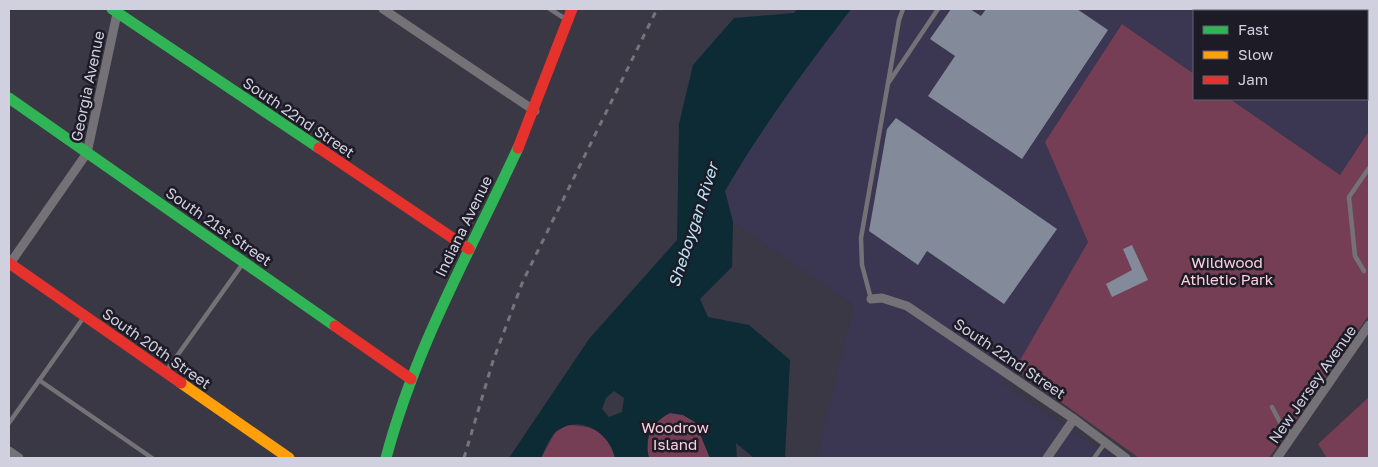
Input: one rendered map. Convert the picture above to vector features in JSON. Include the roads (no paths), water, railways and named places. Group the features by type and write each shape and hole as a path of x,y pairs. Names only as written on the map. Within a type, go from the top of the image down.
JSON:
{"street":[{"path":"383,9 535,111"},
{"name":"Indiana Avenue","path":"386,458 411,379 469,249 535,111 572,9"},
{"name":"Georgia Avenue","path":"9,263 87,153 116,10"},
{"name":"South 22nd Street","path":"116,10 469,249"},
{"name":"South 21st Street","path":"9,98 411,379"},
{"name":"South 20th Street","path":"9,263 289,458"},
{"name":"South 22nd Street","path":"872,299 882,298 907,306 1074,419 1125,458"},
{"name":"New Jersey Avenue","path":"1277,458 1369,325"},
{"path":"1047,458 1074,419"},
{"path":"9,451 19,458"}],"lane":[{"path":"550,9 568,21"},
{"path":"872,299 862,265 861,238 898,20 903,9"},
{"path":"888,83 938,9"},
{"path":"1364,271 1355,256 1349,197 1369,168"},
{"path":"166,371 244,261"},
{"path":"9,423 84,316"},
{"path":"39,380 152,458"},
{"path":"1272,407 1282,426 1293,434"},
{"path":"1094,458 1104,443"}],"water":[{"name":"Sheboygan River","path":"797,9 851,9 769,121 725,191 733,222 732,267 700,299 708,317 749,325 790,360 785,458 754,458 736,443 737,458 710,458 695,422 683,415 670,413 658,421 650,431 648,437 649,458 615,458 612,449 601,434 585,425 575,424 566,426 554,433 541,458 509,458 589,339 677,240 679,124 693,65 734,18 794,13","holes":["614,391 624,398 622,412 609,417 602,409 606,398"]}],"railway":[{"path":"464,458 493,361 523,281 657,9"}],"park label":[{"name":"Wildwood Athletic Park","path":"1227,270"},
{"name":"Woodrow Island","path":"675,436"}]}
